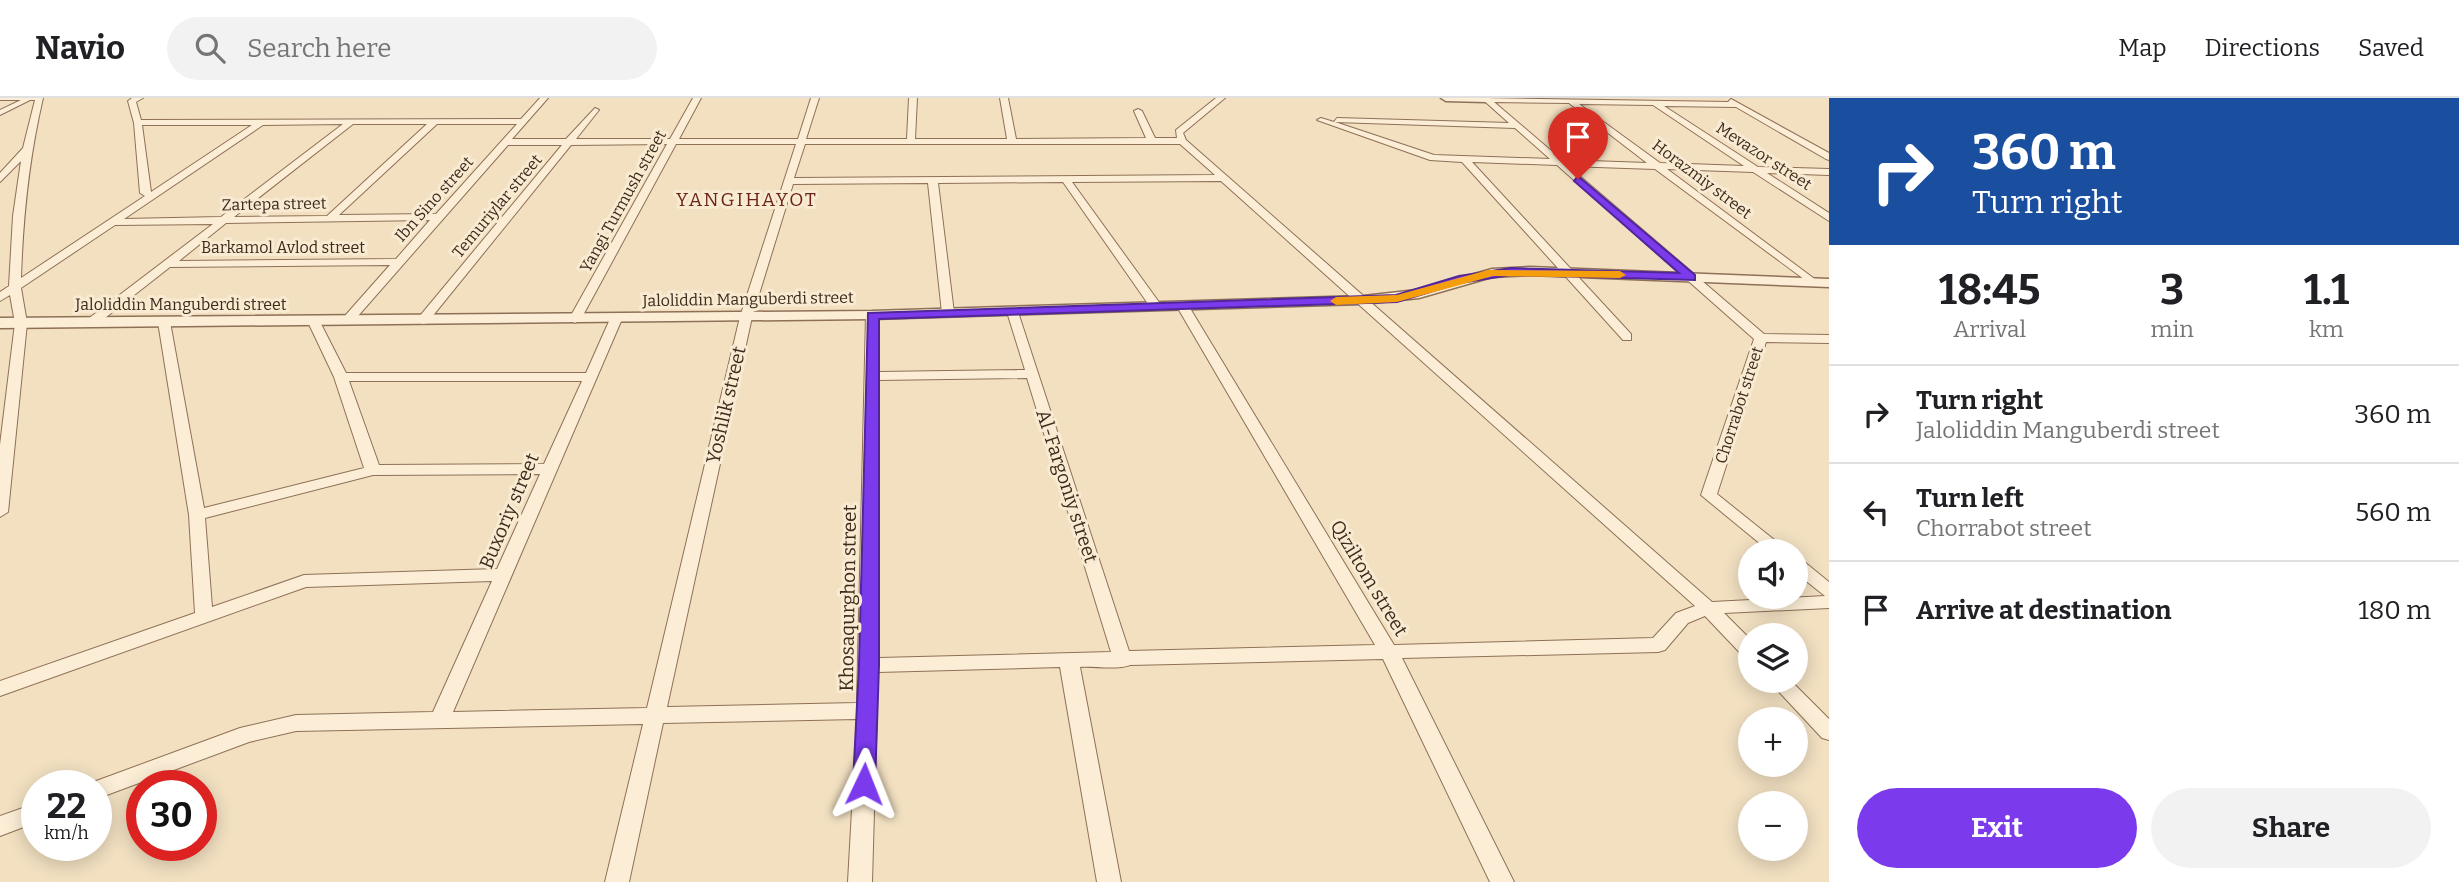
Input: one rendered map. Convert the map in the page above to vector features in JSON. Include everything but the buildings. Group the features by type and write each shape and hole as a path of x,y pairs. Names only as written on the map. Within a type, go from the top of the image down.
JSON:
{"street":[{"path":"0,98 39,98 27,149 18,216 15,287 21,323 0,512"},
{"path":"0,113 33,98"},
{"path":"139,98 132,101 138,123 145,193 151,195"},
{"name":"Ibn Sino street","path":"347,321 544,98"},
{"name":"Yangi Turmush street","path":"575,319 697,98"},
{"name":"Yoshlik street","path":"617,882 746,317 815,98"},
{"path":"911,141 913,98"},
{"path":"1004,98 1012,140"},
{"path":"1221,98 1179,132 1182,141 1708,608 1738,639"},
{"path":"1446,98 1738,105"},
{"path":"1726,98 1829,157"},
{"name":"Chorrabot street","path":"1485,99 1761,338 1709,495 1765,539"},
{"name":"Mevazor street","path":"1651,101 1829,218"},
{"name":"Horazmiy street","path":"1572,102 1812,282"},
{"name":"Temuriylar street","path":"423,320 595,110"},
{"path":"1138,111 1152,141"},
{"path":"1516,125 1321,120 1433,158 1829,172"},
{"path":"329,219 435,121"},
{"path":"138,123 523,121"},
{"path":"0,297 262,122"},
{"name":"Barkamol Avlod street","path":"92,322 351,122"},
{"path":"506,142 1182,141"},
{"path":"0,179 27,149"},
{"path":"1464,159 1627,337"},
{"path":"0,165 13,165"},
{"path":"787,181 1224,178"},
{"path":"933,181 947,313"},
{"path":"1067,181 1155,304"},
{"name":"Zartepa street","path":"111,222 438,217"},
{"name":"Barkamol Avlod street","path":"168,264 399,262"},
{"name":"Jaloliddin Manguberdi street","path":"0,323 615,319 1013,312 1155,304 1363,300 1419,294 1459,280 1492,273 1568,272 1829,283"},
{"name":"Qiziltom street","path":"1182,305 1389,652 1502,882"},
{"name":"Al-Fargoniy street","path":"1013,312 1123,661"},
{"name":"Khosaqurghon street","path":"860,882 869,665 872,315"},
{"name":"Buxoriy street","path":"440,719 615,319"},
{"path":"313,320 341,377 373,470"},
{"path":"163,322 197,515 204,617"},
{"path":"1761,338 1829,339"},
{"path":"871,376 1032,374"},
{"path":"341,377 590,377"},
{"path":"197,515 373,470 549,470"},
{"path":"1808,574 1829,591"},
{"path":"0,690 304,581 505,575"},
{"path":"869,665 1123,661 1658,645 1682,618 1708,608 1829,603"},
{"path":"1069,662 1109,882"},
{"path":"1791,693 1829,732"},
{"path":"112,784 247,734 296,723 867,711"},
{"path":"0,826 21,818"}],"slow traffic":[{"path":"1336,301 1397,298 1492,273 1530,271 1620,275"}],"district":[{"name":"YANGIHAYOT","path":"747,199"}],"route":[{"path":"864,784 869,665 872,315 1397,298 1492,273 1530,271 1690,277 1578,179"}]}
